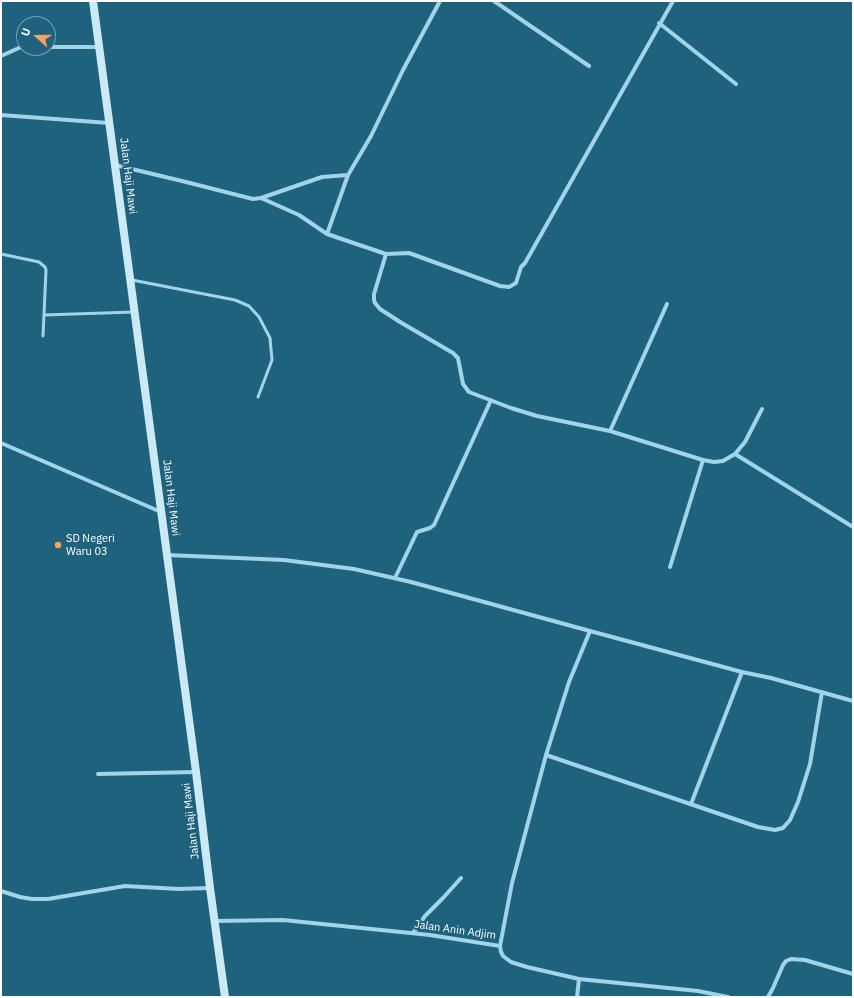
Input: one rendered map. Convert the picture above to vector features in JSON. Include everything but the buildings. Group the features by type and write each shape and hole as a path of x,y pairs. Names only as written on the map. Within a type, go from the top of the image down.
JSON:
{"street":[{"name":"Jalan Haji Mawi","path":"93,1 130,279 136,312 225,997"},
{"path":"327,234 348,174 370,136 440,1"},
{"path":"494,1 589,66"},
{"path":"261,198 299,215 327,234 386,254 409,253 500,286 509,287 516,283 521,267 525,263 672,1"},
{"path":"659,23 736,84"},
{"path":"56,47 99,47"},
{"path":"1,56 16,49"},
{"path":"1,115 110,123"},
{"path":"115,165 253,199 261,198 322,177 348,174"},
{"path":"386,254 374,294 375,303 400,322 453,353 458,358 463,384 465,389 469,392 537,416 610,431 703,460 714,462 723,461 735,454 745,442 762,409"},
{"path":"610,431 667,304"},
{"path":"395,578 417,532 430,528 434,525 491,400"},
{"path":"1,443 161,512"},
{"path":"735,454 853,527"},
{"path":"670,568 703,460"},
{"path":"167,555 284,560 354,569 395,578 853,701"},
{"path":"500,946 512,883 546,755 569,682 590,631"},
{"path":"691,804 742,672"},
{"path":"546,755 758,827 775,830 783,828 790,820 798,802 810,764 822,692"},
{"path":"98,774 196,772"},
{"path":"413,933 425,916 461,878"},
{"path":"1,891 20,897 43,899 125,886 179,889 210,888"},
{"name":"Jalan Anin Adjim","path":"214,921 283,920 413,933 500,946 503,956 511,962 527,967 579,978 698,991 728,997"},
{"path":"768,997 783,965 786,961 791,959 805,960 853,974"},
{"path":"577,997 579,978"}],"lane":[{"path":"1,254 39,262 45,266 43,336"},
{"path":"130,279 235,300 248,306 259,317 270,338 272,360 258,397"},
{"path":"44,315 136,312"}],"place":[{"name":"SD Negeri Waru 03","path":"58,545"}]}
